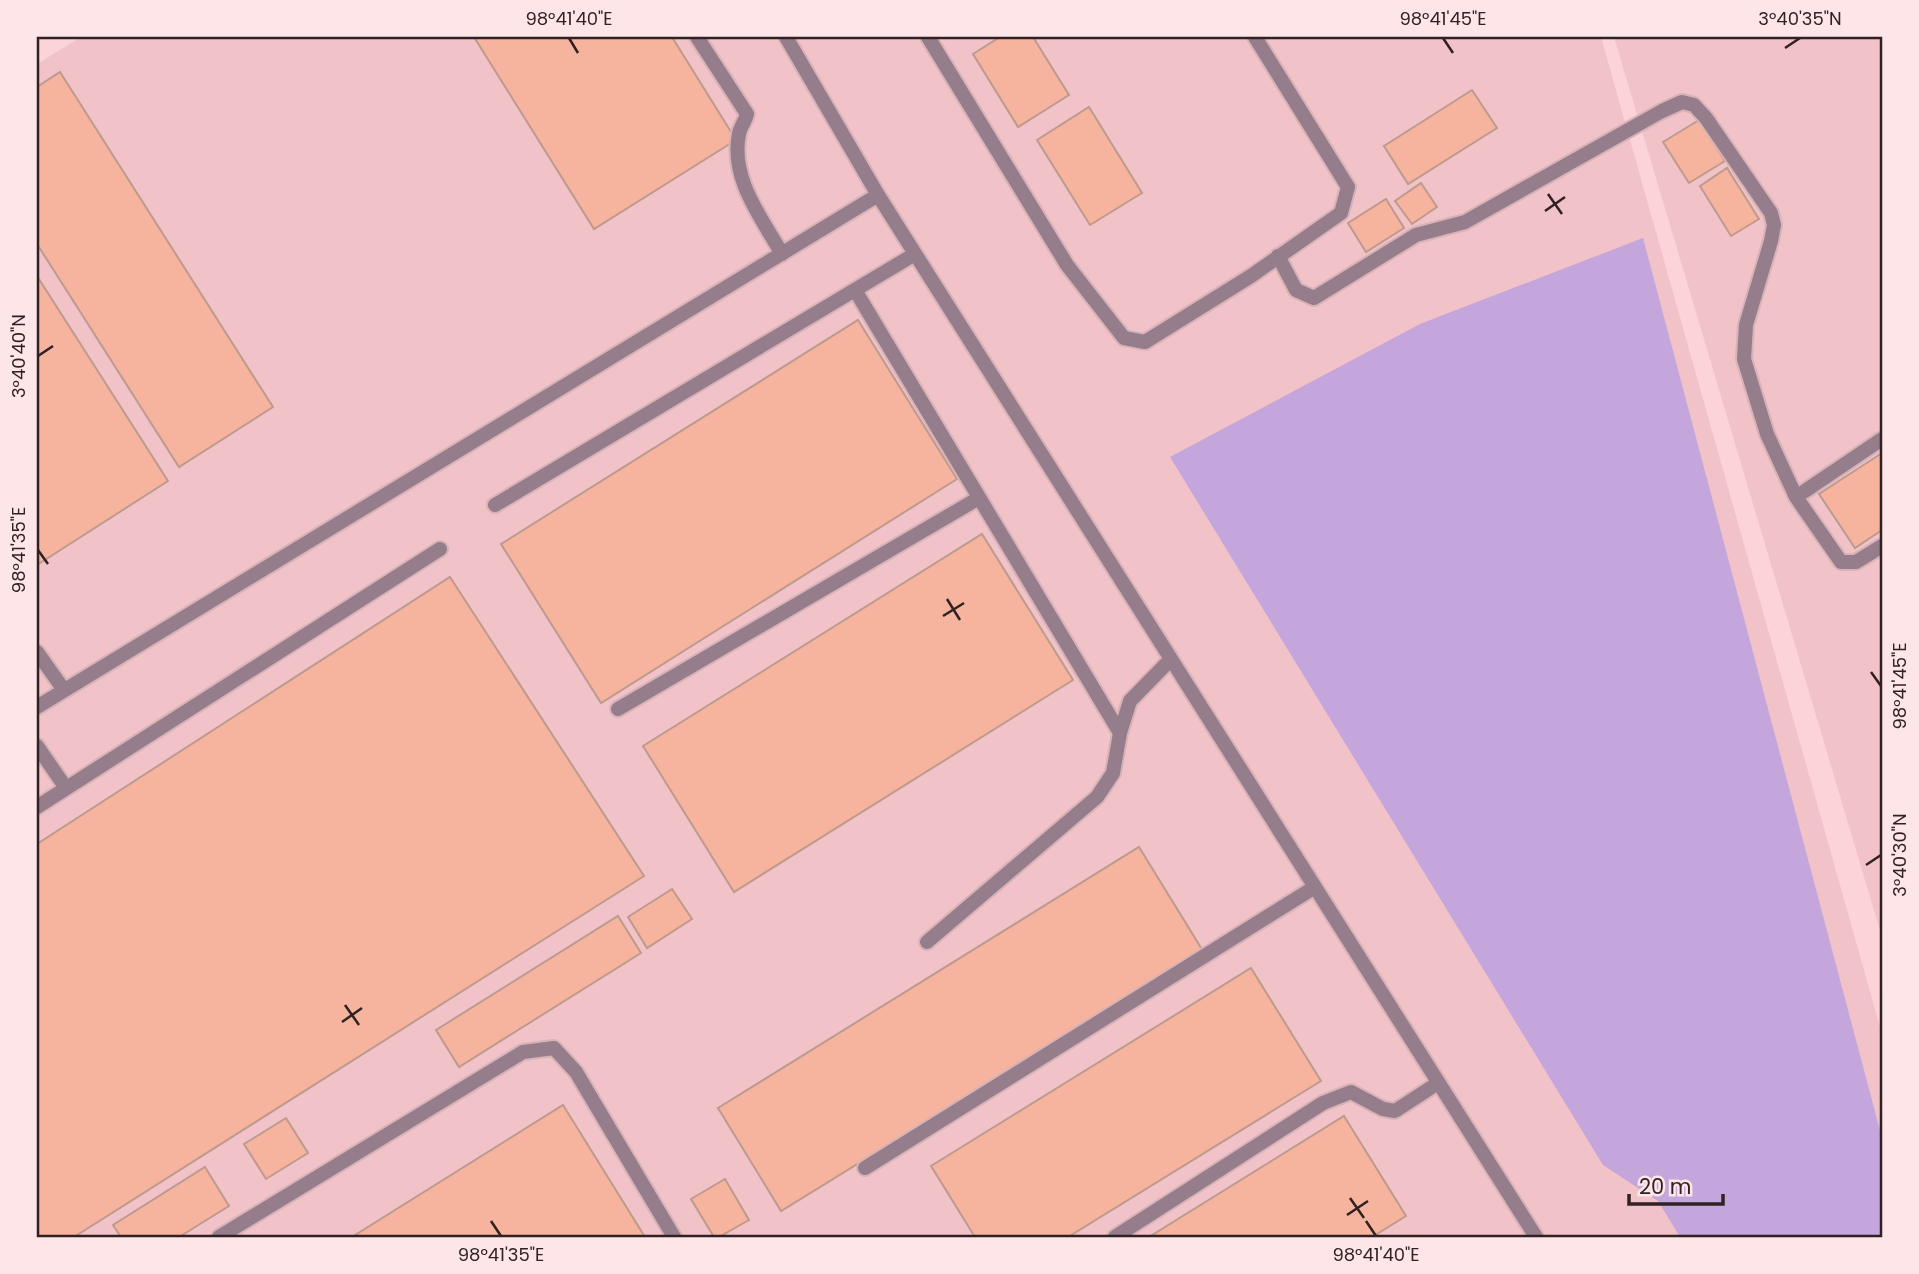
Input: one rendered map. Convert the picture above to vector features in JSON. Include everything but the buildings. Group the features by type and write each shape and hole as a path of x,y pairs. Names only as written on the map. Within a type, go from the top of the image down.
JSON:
{"lane":[{"path":"697,37 747,114 740,130 736,153 739,176 782,254"},
{"path":"786,37 878,195 1536,1237"},
{"path":"928,37 1067,265 1124,338 1145,342 1166,332 1341,213 1348,187 1255,37"},
{"path":"1278,256 1296,290 1314,298 1416,235 1465,222 1662,111 1682,102 1694,105 1706,118 1771,214 1774,225 1742,344 1767,434 1796,497 1841,562 1856,562 1882,546"},
{"path":"37,707 878,195"},
{"path":"495,505 915,254"},
{"path":"855,290 1120,733"},
{"path":"1796,497 1882,439"},
{"path":"618,709 979,498"},
{"path":"37,807 440,549"},
{"path":"37,652 64,691"},
{"path":"927,942 1097,797 1114,773 1120,733 1130,701 1171,659"},
{"path":"37,746 66,788"},
{"path":"864,1168 1315,887"},
{"path":"219,1237 523,1052 554,1048 576,1072 674,1237"},
{"path":"1115,1237 1322,1103 1351,1092 1383,1109 1395,1111 1438,1083"}],"shaded area":[{"path":"81,37 1601,37 1882,1034 1882,1237 37,1237 37,64"},
{"path":"1614,37 1882,37 1882,937"},
{"path":"1643,238 1882,1138 1882,1237 1680,1237 1658,1201 1603,1165 1170,457 1420,324"}]}
